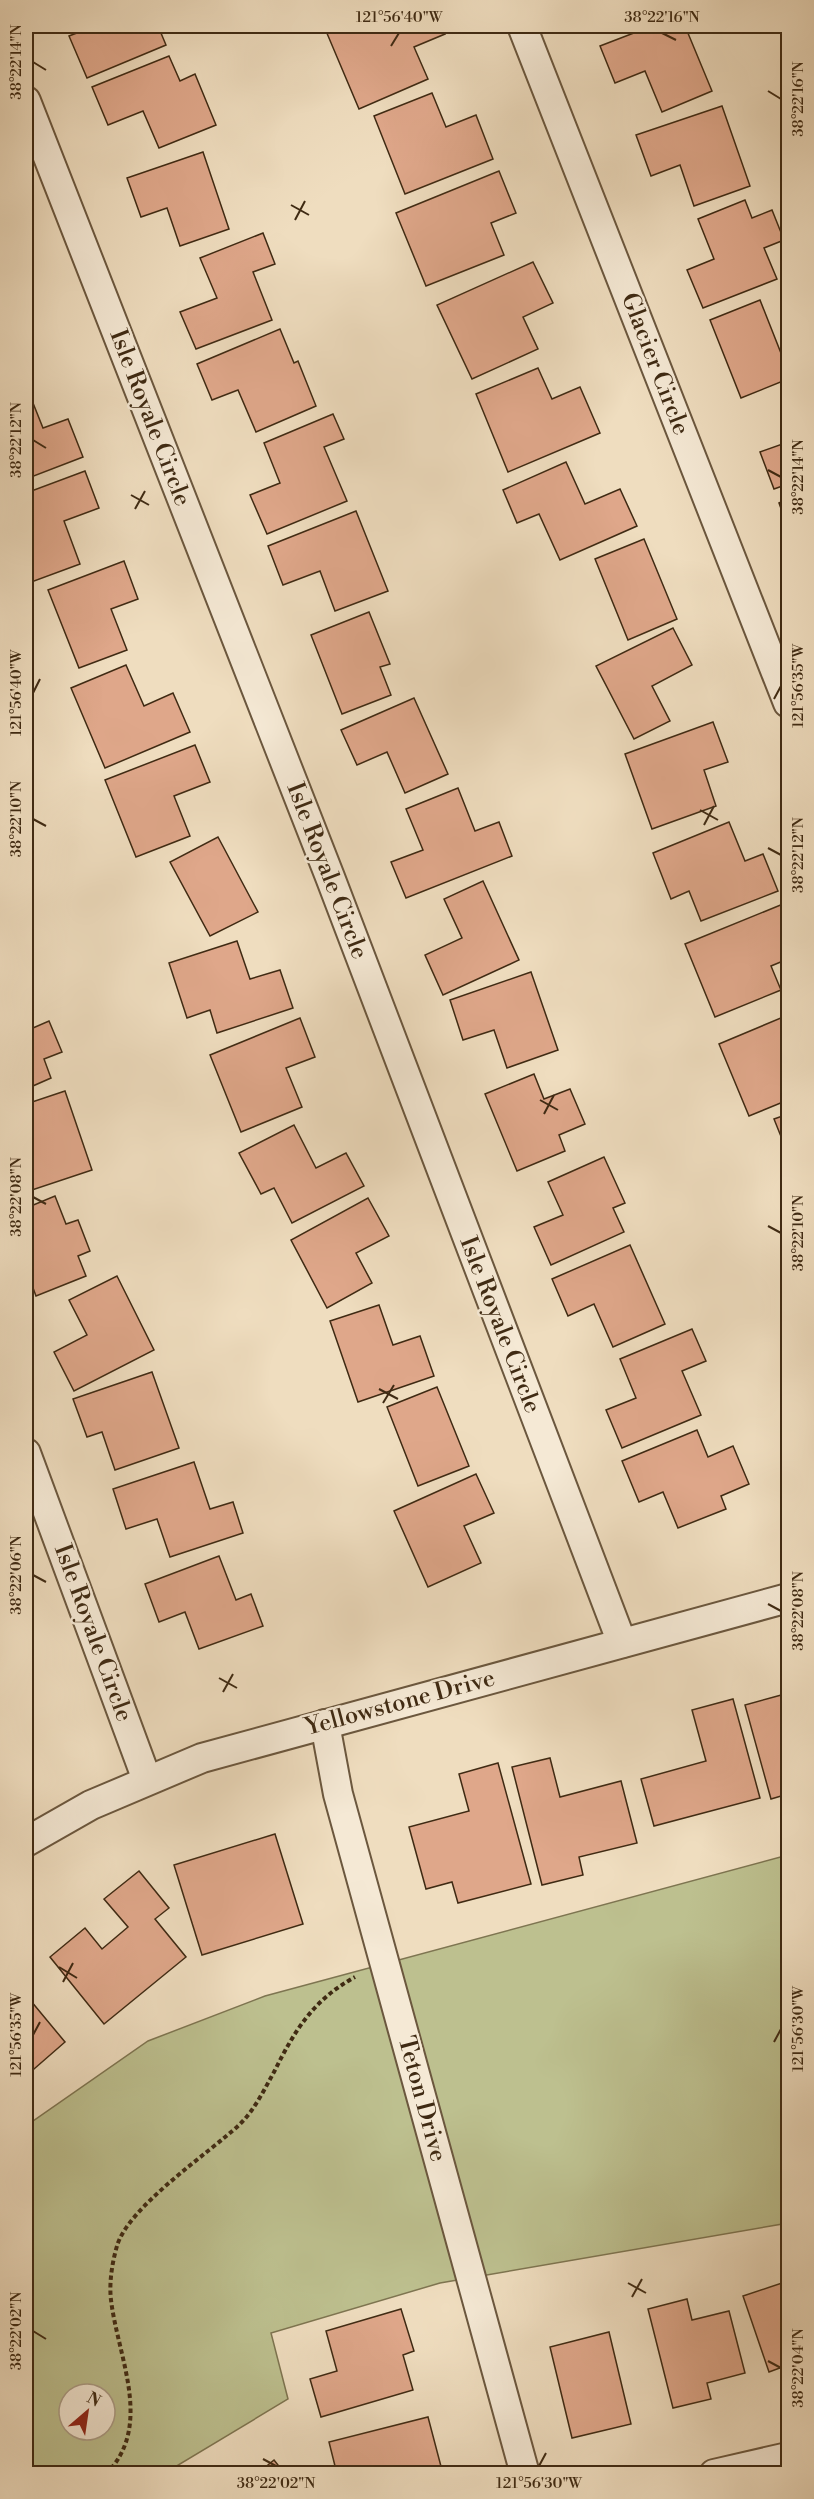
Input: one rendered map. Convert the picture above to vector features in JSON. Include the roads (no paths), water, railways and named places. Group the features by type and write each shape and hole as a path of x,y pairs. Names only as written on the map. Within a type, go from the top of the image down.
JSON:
{"street":[{"name":"Glacier Circle","path":"522,26 789,703"},
{"name":"Isle Royale Circle","path":"26,101 330,877 622,1643"},
{"name":"Isle Royale Circle","path":"26,1453 147,1779"},
{"name":"Yellowstone Drive","path":"26,1842 90,1804 202,1758 789,1598"},
{"name":"Teton Drive","path":"325,1724 338,1794 525,2474"},
{"path":"714,2474 789,2457"}]}
